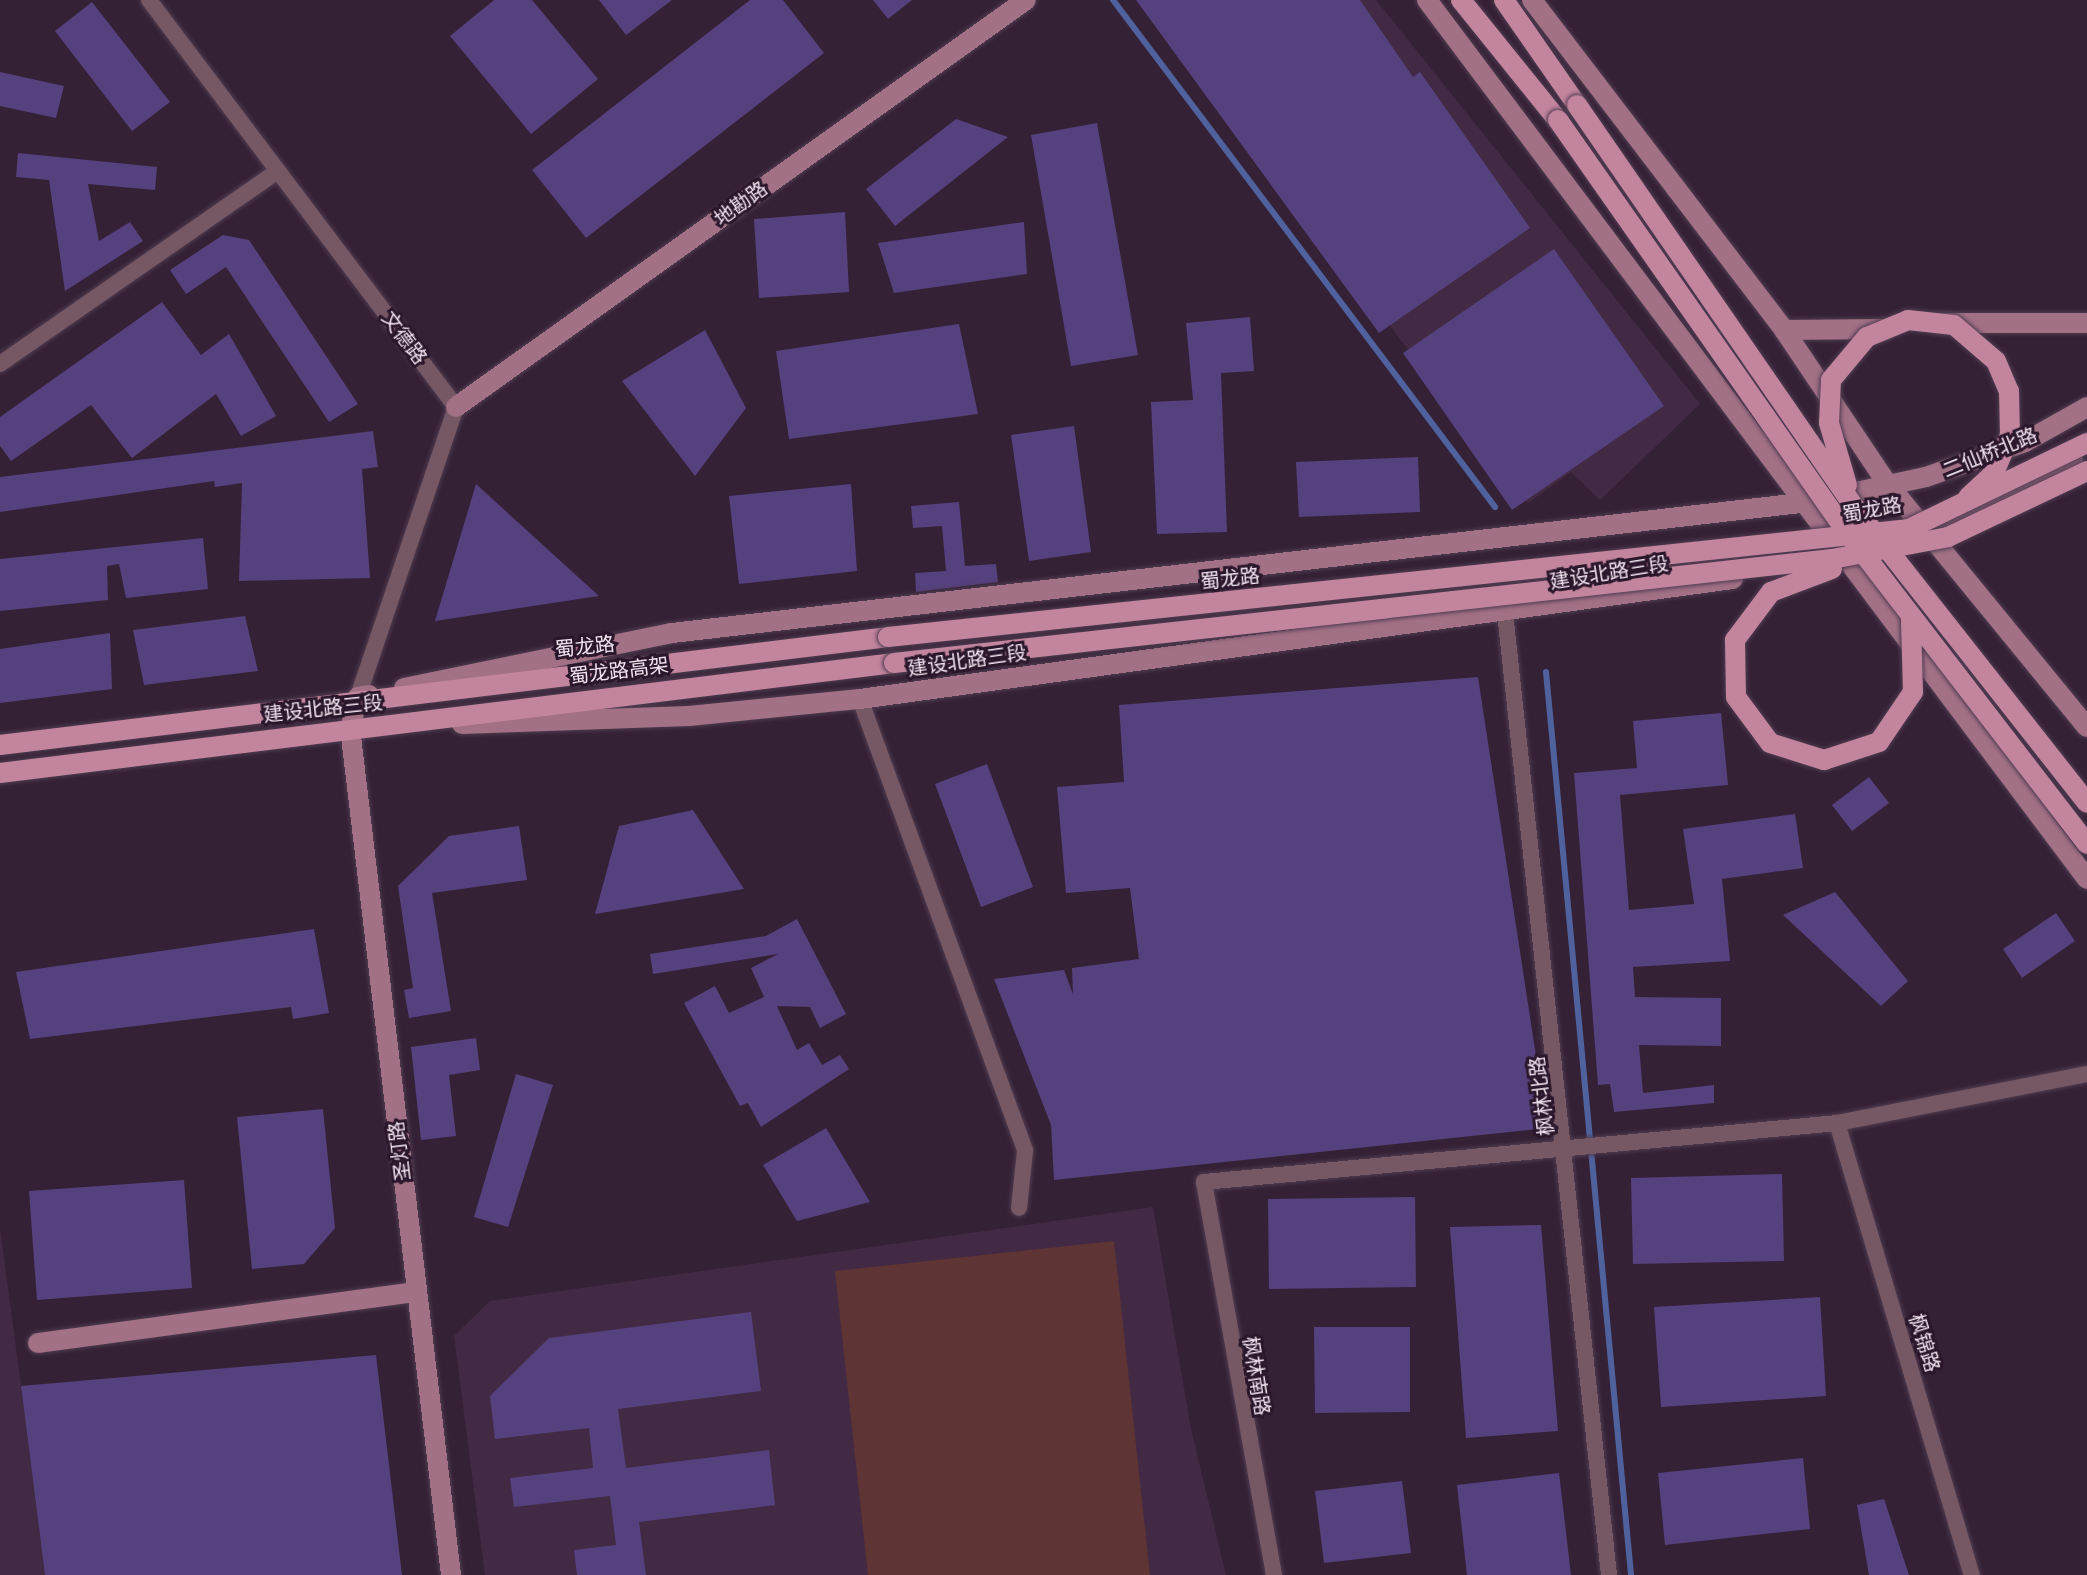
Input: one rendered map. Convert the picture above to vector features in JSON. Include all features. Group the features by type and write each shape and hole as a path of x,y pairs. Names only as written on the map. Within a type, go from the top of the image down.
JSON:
{"main road":[{"name":"地勘路","path":"456,407 1026,0"},
{"path":"1427,0 1810,502 1849,562 2087,879"},
{"path":"1461,0 1558,120 1910,617 2087,844"},
{"path":"1504,0 1855,508 2087,803"},
{"path":"1532,0 1784,330 1887,483 1932,531 2087,727"},
{"path":"1784,330 1835,335 1980,319 2087,323"},
{"path":"1855,508 1829,423 1831,380 1867,337 1908,320 1954,325 1996,361 2011,403 2010,435 1994,473 1969,496 1865,537"},
{"name":"二仙桥北路","path":"1887,483 2025,442 2087,407"},
{"name":"蜀龙路","path":"358,697 888,637 1865,537 1921,524 2087,443"},
{"name":"二仙桥北路","path":"1932,531 2087,451"},
{"name":"蜀龙路","path":"894,663 1740,572 1897,548 1948,537 2087,471"},
{"name":"建设北路三段","path":"0,745 358,697 672,633 1810,502 1887,483"},
{"name":"建设北路三段","path":"0,773 350,728 689,716 860,699 1505,613 1849,562 1932,531"},
{"path":"1897,548 1800,579 1748,614 1731,669 1749,722 1770,743 1824,760 1879,742 1913,692 1910,617"},
{"name":"蜀龙路高架","path":"350,728 894,663"},
{"path":"350,728 358,697"},
{"name":"圣灯路","path":"350,728 451,1575"},
{"path":"38,1343 416,1292"}],"street":[{"name":"文德路","path":"149,0 456,407"},
{"path":"0,364 278,171"},
{"path":"358,697 456,407"},
{"name":"枫林北路","path":"1505,613 1574,1146 1609,1575"},
{"path":"860,699 1025,1151 1019,1208"},
{"path":"1574,1146 1837,1123 2087,1074"},
{"name":"枫锦路","path":"1837,1123 1972,1575"},
{"name":"枫林南路","path":"1274,1575 1204,1182 1574,1146"}],"shaded area":[{"path":"1150,0 1376,0 1700,404 1600,500 1571,472 1528,503 1141,7"},
{"path":"1153,1207 1191,1429 1226,1575 485,1575 454,1336 490,1301"},
{"path":"0,1228 21,1386 45,1575 0,1575"},
{"path":"1114,1241 1150,1575 868,1575 835,1271"}],"building":[{"path":"494,0 532,0 598,79 531,134 450,36"},
{"path":"599,0 672,0 626,35"},
{"path":"750,0 783,0 824,53 586,238 532,170"},
{"path":"873,0 912,0 888,19"},
{"path":"1136,0 1360,0 1413,77 1420,72 1530,228 1379,333"},
{"path":"92,2 170,102 132,131 55,31"},
{"path":"0,72 64,86 56,118 0,106"},
{"path":"956,119 1008,137 895,226 866,189"},
{"path":"1097,123 1138,355 1071,366 1031,135"},
{"path":"18,153 157,167 155,190 88,184 99,241 130,222 143,241 65,291 49,180 16,177"},
{"path":"845,212 849,292 759,298 754,219"},
{"path":"1024,222 1027,274 894,293 878,243"},
{"path":"223,235 249,240 358,404 329,422 226,267 186,294 170,270"},
{"path":"1554,249 1664,406 1512,510 1403,353"},
{"path":"162,302 201,355 229,334 276,416 241,436 216,394 132,458 91,405 11,461 0,446 0,417"},
{"path":"1250,317 1254,371 1221,373 1227,532 1157,534 1151,402 1193,400 1186,323"},
{"path":"959,324 978,414 789,439 776,351"},
{"path":"705,330 746,408 695,476 622,381"},
{"path":"1074,426 1091,552 1029,561 1011,435"},
{"path":"373,431 378,467 362,469 370,578 239,581 242,483 215,487 214,481 0,512 0,477"},
{"path":"1418,457 1420,512 1299,517 1296,462"},
{"path":"476,484 599,596 435,621"},
{"path":"851,484 857,571 739,584 729,496"},
{"path":"959,502 965,566 996,564 998,582 916,592 915,573 946,571 942,526 913,528 911,506"},
{"path":"203,538 208,589 126,598 119,564 107,566 108,600 0,611 0,559"},
{"path":"245,616 258,671 144,685 133,630"},
{"path":"110,633 112,689 0,703 0,649"},
{"path":"1478,677 1547,1128 1054,1180 1051,1125 994,979 1064,970 1073,994 1072,968 1139,959 1130,888 1066,893 1057,787 1124,782 1119,705"},
{"path":"1721,713 1728,785 1620,795 1629,910 1694,904 1683,829 1795,814 1803,868 1722,879 1730,961 1633,967 1635,997 1721,998 1721,1046 1639,1045 1643,1093 1714,1085 1714,1103 1614,1112 1610,1084 1598,1085 1574,773 1637,768 1633,721"},
{"path":"987,764 1033,887 981,907 935,784"},
{"path":"1869,777 1889,803 1852,831 1832,805"},
{"path":"693,810 744,889 595,914 619,826"},
{"path":"519,826 527,880 432,893 451,1011 409,1018 404,990 413,988 398,886 449,836"},
{"path":"1835,892 1908,981 1881,1006 1783,915"},
{"path":"2056,913 2075,941 2022,978 2003,949"},
{"path":"797,919 846,1014 820,1028 810,1007 777,1006 797,1050 809,1043 822,1065 840,1055 849,1069 761,1127 748,1103 740,1106 684,1003 715,986 729,1013 764,997 751,968 778,954 653,974 650,954 766,936"},
{"path":"314,929 329,1013 293,1019 291,1007 30,1039 16,972"},
{"path":"476,1038 480,1070 449,1075 456,1136 421,1140 411,1047"},
{"path":"516,1074 553,1085 508,1227 474,1217"},
{"path":"323,1109 335,1228 304,1264 252,1269 237,1117"},
{"path":"826,1128 870,1202 797,1221 763,1165"},
{"path":"1782,1174 1784,1261 1633,1264 1631,1178"},
{"path":"184,1180 192,1288 37,1300 29,1191"},
{"path":"1415,1197 1416,1287 1269,1289 1268,1199"},
{"path":"1541,1225 1558,1431 1466,1438 1450,1227"},
{"path":"1820,1297 1826,1396 1661,1407 1654,1307"},
{"path":"751,1312 761,1391 618,1409 626,1468 769,1450 775,1505 639,1522 646,1575 577,1575 574,1550 616,1545 610,1496 514,1507 510,1478 593,1468 589,1428 495,1439 490,1396 549,1338"},
{"path":"1314,1327 1410,1327 1410,1412 1315,1413"},
{"path":"376,1355 402,1575 45,1575 21,1386"},
{"path":"1803,1458 1810,1529 1665,1545 1658,1473"},
{"path":"1559,1473 1571,1575 1467,1575 1457,1485"},
{"path":"1402,1481 1411,1553 1324,1563 1315,1491"},
{"path":"1884,1499 1909,1575 1869,1575 1857,1505"}],"waterway":[{"path":"1113,0 1495,507"},
{"path":"1546,672 1631,1575"}]}
